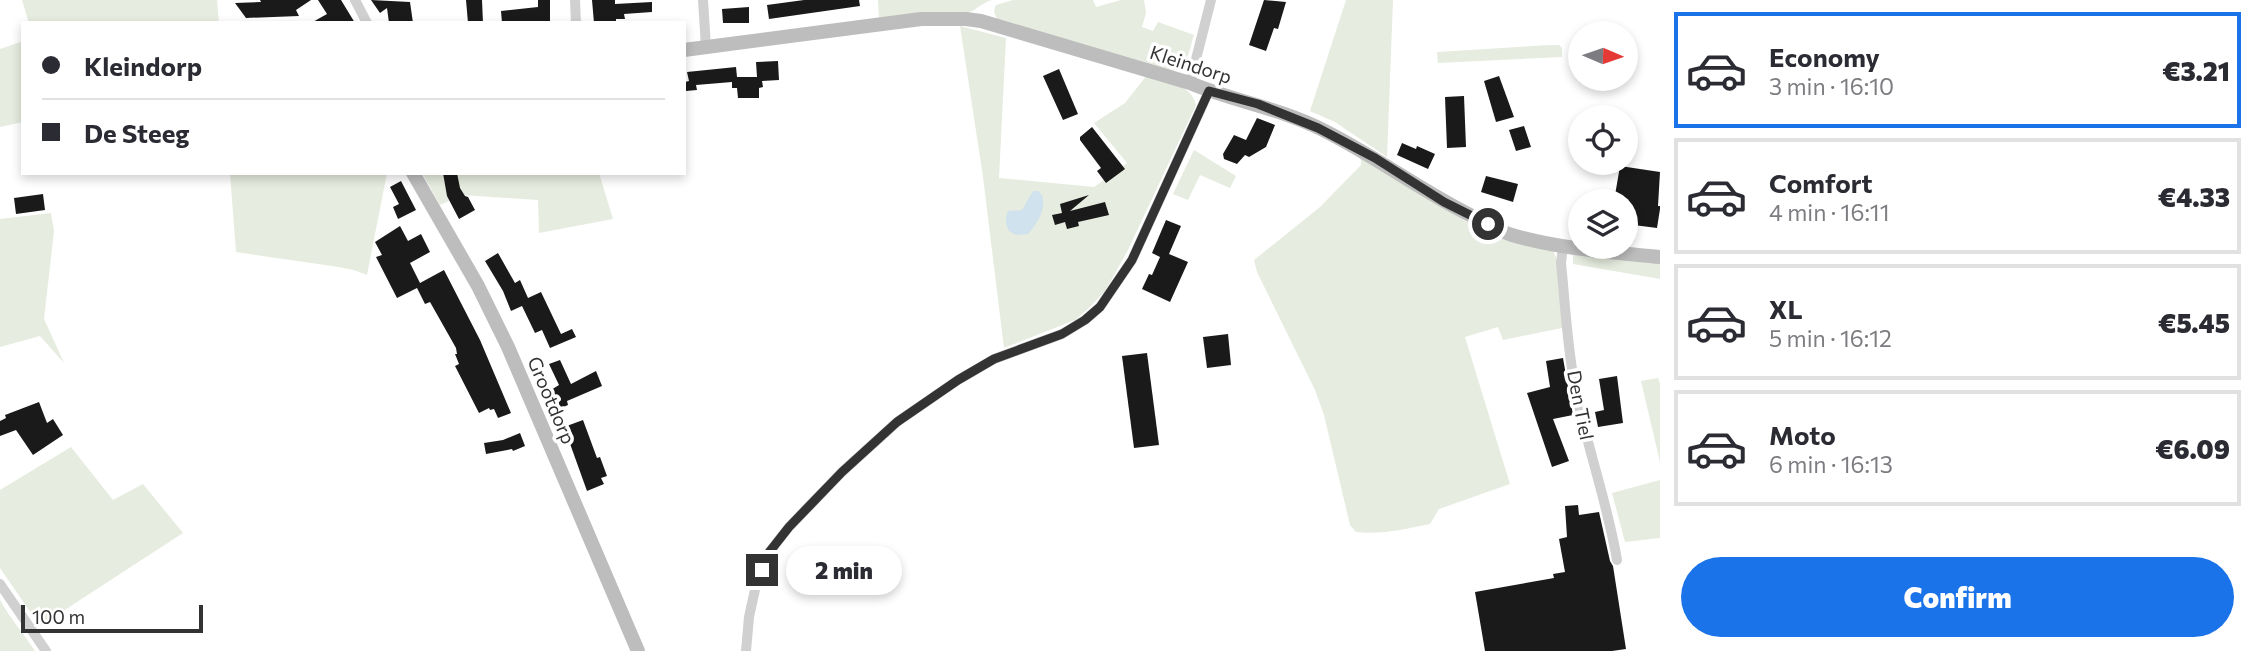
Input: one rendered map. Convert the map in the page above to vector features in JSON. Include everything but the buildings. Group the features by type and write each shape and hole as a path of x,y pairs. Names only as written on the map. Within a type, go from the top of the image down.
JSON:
{"street":[{"path":"355,0 366,21"},
{"path":"575,0 576,21"},
{"path":"703,0 706,47"},
{"path":"1190,83 1211,0"},
{"name":"Kleindorp","path":"686,50 921,19 966,19 991,24 1258,104 1318,128 1375,158 1444,202 1510,234 1563,246 1660,257"},
{"path":"746,651 749,617 756,585 767,555 789,527 842,472 897,422 958,380 994,359 1062,334 1100,307 1132,260 1209,91"},
{"name":"Grootdorp","path":"414,175 478,286 508,347 638,651"},
{"name":"Den Tiel","path":"1563,246 1561,263 1574,380 1591,455 1611,519 1617,560"},
{"path":"0,584 46,651"}],"shaded area":[{"path":"22,0 217,0 219,21 28,21"},
{"path":"878,0 992,0 967,13 879,18"},
{"path":"1013,0 1093,0 1096,7 1121,0 1144,0 1146,13 1142,27 1153,31 1158,22 1194,35 1184,63 1177,70 1171,71 998,20 994,12 996,5"},
{"path":"1346,0 1393,0 1387,157 1335,122 1310,111"},
{"path":"960,26 1006,38 999,178 1094,187 1127,163 1094,123 1125,103 1147,75 1183,88 1189,92 1196,105 1127,252 1105,291 1075,320 1004,348 983,177"},
{"path":"21,42 21,122 0,127 0,49"},
{"path":"1559,45 1562,48 1562,57 1438,63 1437,52"},
{"path":"1194,150 1236,176 1230,188 1200,175 1188,200 1173,194"},
{"path":"1357,154 1465,221 1495,233 1552,248 1558,262 1567,327 1503,340 1498,327 1465,337 1510,484 1439,509 1430,524 1375,533 1356,532 1350,525 1324,415 1315,390 1257,272 1254,260 1320,207 1361,165"},
{"path":"230,175 387,175 367,275 332,266 236,252"},
{"path":"423,175 600,175 613,219 539,233 538,200 462,195 440,205"},
{"path":"51,213 54,231 44,319 64,363 40,336 0,347 0,219"},
{"path":"1573,259 1623,259 1660,264 1660,279 1573,264"},
{"path":"1658,378 1660,384 1660,462 1641,381"},
{"path":"71,447 113,500 143,484 183,533 40,626 0,568 0,490"},
{"path":"1660,480 1660,538 1625,542 1612,493"},
{"path":"0,600 8,613 35,651 0,651"}],"water":[{"path":"1033,191 1042,195 1040,216 1028,234 1016,235 1009,231 1006,224 1008,211 1022,210"}],"route":[{"path":"762,570 767,555 789,527 842,472 897,422 994,359 1062,334 1100,307 1132,260 1209,91 1258,104 1318,128 1375,158 1444,202 1488,224"}]}
